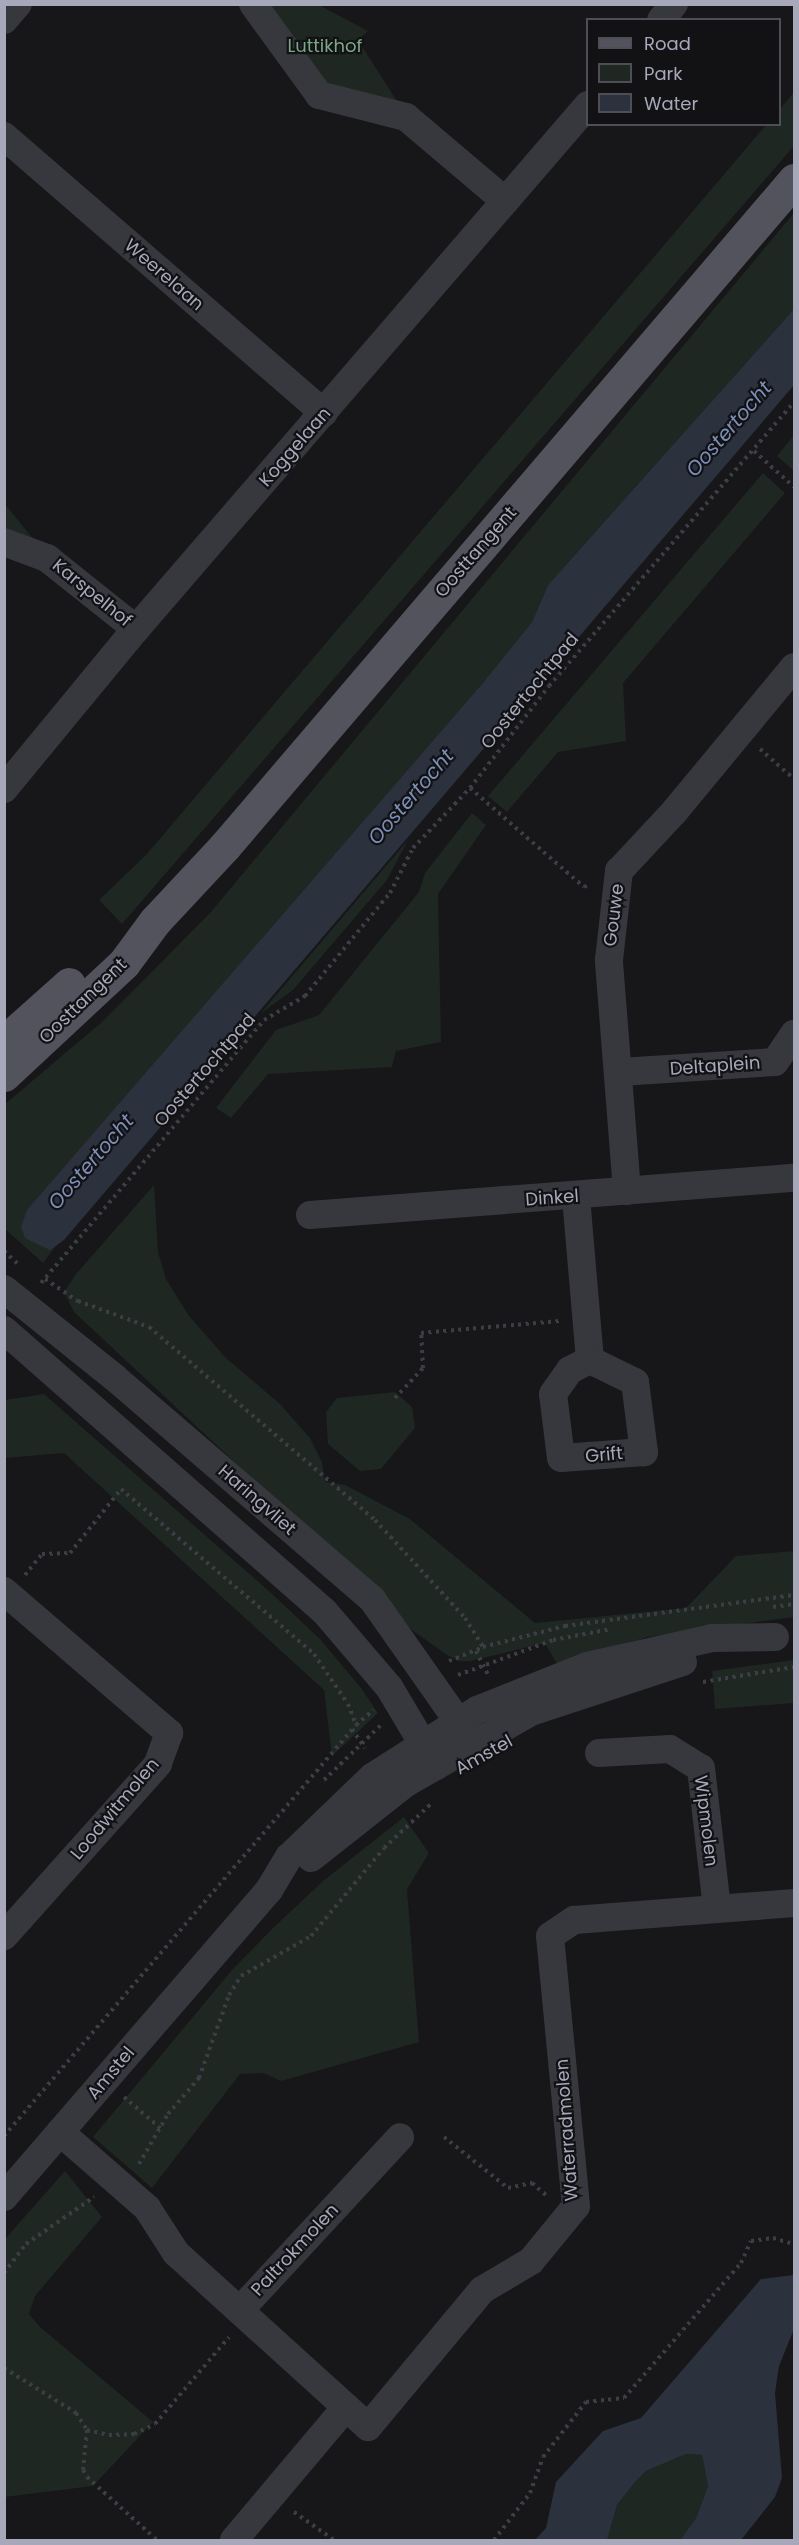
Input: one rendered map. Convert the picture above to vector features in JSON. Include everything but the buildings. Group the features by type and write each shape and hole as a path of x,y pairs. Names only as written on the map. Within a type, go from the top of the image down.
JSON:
{"main road":[{"name":"Oosttangent","path":"4,1075 124,963 155,921 233,837 795,180"},
{"name":"Oosttangent","path":"4,1042 109,948 155,921"}],"street":[{"path":"4,20 18,4"},
{"path":"253,4 319,95 406,117 506,201"},
{"path":"663,18 674,4"},
{"name":"Koggelaan","path":"4,789 136,629 586,107"},
{"name":"Weerelaan","path":"4,136 324,413"},
{"name":"Karspelhof","path":"4,543 47,558 136,629"},
{"name":"Gouwe","path":"627,1191 609,938 619,871 678,807 739,731 795,667"},
{"name":"Deltaplein","path":"620,1072 775,1062 795,1034"},
{"name":"Dinkel","path":"310,1215 576,1197 795,1178"},
{"path":"576,1197 590,1360"},
{"name":"Haringvliet","path":"4,1289 115,1378 372,1599 467,1733"},
{"path":"4,1330 324,1611 389,1687 430,1755"},
{"name":"Loodwitmolen","path":"4,1936 158,1764 169,1733 7,1593"},
{"name":"Amstel","path":"4,2197 269,1890 289,1857 372,1777 430,1755 467,1733 497,1701 587,1666 712,1638 785,1636"},
{"name":"Wipmolen","path":"599,1753 670,1749 701,1768 717,1909"},
{"path":"717,1909 795,1903"},
{"name":"Waterradmolen","path":"244,2312 368,2427 482,2290 531,2261 576,2206 550,1936 574,1920 717,1909"},
{"name":"Paltrokmolen","path":"60,2132 147,2208 176,2253 244,2312 400,2137"},
{"path":"234,2541 346,2407"}],"path":[{"name":"Oostertochtpad","path":"36,1290 264,1020 305,996 390,893 413,848 470,788 549,686 795,402"},
{"path":"754,451 795,487"},
{"path":"739,731 795,779"},
{"path":"470,788 584,887 619,871"},
{"path":"45,1279 78,1300 149,1327 375,1520 465,1618 483,1647"},
{"path":"395,1398 423,1368 421,1333 587,1319"},
{"path":"7,1593 42,1554 70,1553 121,1489 314,1654 348,1704 356,1725"},
{"path":"691,1684 795,1667"},
{"path":"4,2273 26,2244 136,2168 168,2114 199,2078 229,1995 241,1976 311,1936 384,1848 435,1800"},
{"path":"444,2137 508,2188 532,2183 568,2215"},
{"path":"494,2541 530,2493 543,2457 586,2402 624,2398 741,2263 751,2241 773,2238 795,2244"},
{"path":"87,2430 109,2435 134,2434 155,2424 244,2312"},
{"path":"4,2368 76,2413 87,2430 83,2470 157,2541"},
{"path":"272,2496 334,2541"}],"green space":[{"name":"Luttikhof","path":"253,5 319,5 368,31 358,40 407,117 319,95"},
{"path":"794,92 794,146 122,924 99,900 146,855 765,126 781,126 781,108"},
{"path":"794,213 794,309 548,585 532,622 43,1263 5,1229 5,1104 102,1022 210,913"},
{"path":"794,435 794,471 777,456"},
{"path":"763,473 785,493 623,683 626,741 558,752 507,812 488,796"},
{"path":"5,504 47,556 5,542"},
{"path":"472,813 486,825 438,894 441,1042 396,1051 392,1067 268,1074 231,1118 216,1108 276,1030 319,1015 419,892 425,873"},
{"path":"408,840 387,880 293,990 260,1014"},
{"path":"154,1185 158,1252 166,1279 189,1316 226,1358 280,1404 310,1438 322,1462 325,1482 345,1485 410,1519 535,1623 686,1608 736,1556 794,1551 794,1617 647,1637 558,1666 545,1643 471,1661 458,1661 447,1655 395,1618 347,1567 74,1312 64,1292 76,1274"},
{"path":"395,1392 412,1407 415,1428 381,1469 360,1471 328,1444 326,1412 337,1398"},
{"path":"44,1394 270,1592 320,1639 361,1688 378,1713 332,1756 324,1690 64,1453 5,1458 5,1400"},
{"path":"794,1660 794,1703 715,1709 712,1671"},
{"path":"404,1817 429,1853 407,1889 419,2042 281,2081 263,2073 240,2074 152,2188 93,2137 232,1970 323,1881"},
{"path":"65,2171 102,2217 35,2296 29,2314 39,2326 153,2422 93,2486 5,2497 5,2239"},
{"path":"686,2454 702,2455 708,2486 696,2518 680,2540 607,2540 617,2505 636,2481 646,2471"}],"water":[{"name":"Oostertocht","path":"794,309 794,385 64,1240 50,1250 25,1238 21,1227 27,1210 483,683 532,622 548,585"},
{"path":"794,2275 794,2329 779,2366 775,2393 782,2478 775,2497 741,2540 680,2540 696,2518 708,2486 702,2455 686,2454 646,2471 636,2481 617,2505 607,2540 535,2540 546,2528 556,2482 603,2431 641,2418 761,2279"}]}
